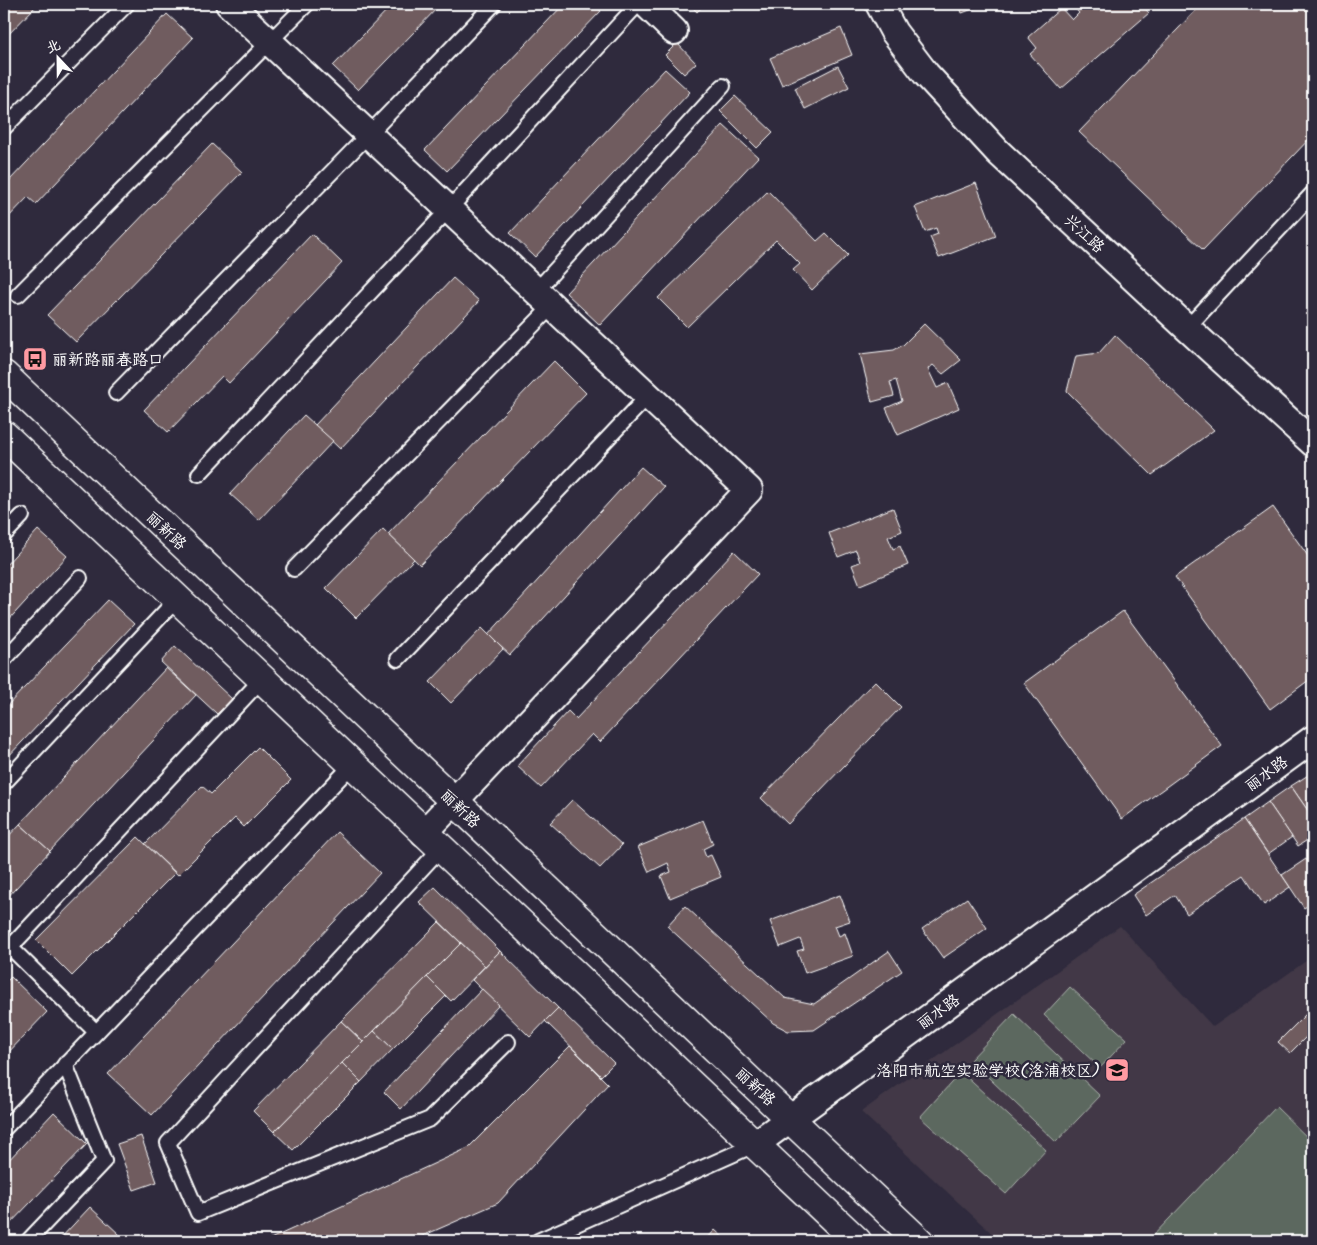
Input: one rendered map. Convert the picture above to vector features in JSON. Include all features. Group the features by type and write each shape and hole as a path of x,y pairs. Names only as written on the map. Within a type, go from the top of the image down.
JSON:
{"main road":[{"name":"丽新路","path":"4,375 919,1241"},
{"path":"4,435 857,1241"}],"street":[{"path":"229,4 749,490 454,801 432,841"},
{"path":"646,4 674,31"},
{"name":"兴江路","path":"879,4 894,32 926,74 998,152 1313,443"},
{"name":"丽水路","path":"754,1145 1313,739"}],"lane":[{"path":"4,128 127,4"},
{"path":"18,295 307,4"},
{"path":"116,393 494,4"},
{"path":"200,474 638,4"},
{"path":"294,569 544,298 723,86"},
{"path":"1187,328 1313,193"},
{"path":"398,659 648,396"},
{"path":"4,535 22,516"},
{"path":"4,660 80,578"},
{"path":"4,783 177,599"},
{"path":"96,1032 7,950 262,679"},
{"path":"4,1129 352,764"},
{"path":"432,841 168,1144 198,1213 430,1119 508,1042"},
{"path":"28,1241 104,1161 66,1064"},
{"name":"丽水路","path":"538,1241 754,1145"}],"shaded area":[{"name":"洛阳市航空实验学校(洛浦校区)","path":"1120,926 1213,1027 1313,956 1313,1241 1000,1241 861,1112"}],"green space":[{"path":"1070,987 1127,1039 1100,1068 1044,1015"},
{"path":"1014,1014 1100,1096 1056,1142 970,1060"},
{"path":"961,1072 1046,1150 1006,1194 920,1117"},
{"path":"1276,1107 1313,1143 1313,1241 1148,1241"}],"building":[{"path":"4,4 38,4 4,39"},
{"path":"393,4 441,4 358,90 333,66"},
{"path":"564,4 593,4 601,11 447,171 425,150"},
{"path":"689,4 705,4 697,12"},
{"path":"959,4 986,4 962,13"},
{"path":"1071,4 1141,4 1149,13 1061,89 1030,54 1037,48 1028,37 1061,8 1072,20 1079,13"},
{"path":"1202,4 1313,4 1313,135 1203,250 1079,132"},
{"path":"167,14 193,38 36,204 28,197 4,222 4,176 9,181"},
{"path":"841,28 852,55 782,85 770,58"},
{"path":"677,43 696,63 684,74 665,55"},
{"path":"838,66 849,87 805,109 795,88"},
{"path":"665,69 690,92 535,257 510,233"},
{"path":"735,96 773,132 757,148 720,111"},
{"path":"723,125 758,157 600,325 566,293"},
{"path":"212,144 242,172 76,342 47,315"},
{"path":"976,183 996,236 939,258 930,237 938,234 936,228 925,232 915,207"},
{"path":"768,191 817,241 826,233 848,255 812,290 793,270 800,264 776,240 687,327 658,298"},
{"path":"312,234 342,263 229,383 222,376 168,432 144,410"},
{"path":"453,278 479,301 340,449 315,425"},
{"path":"1313,306 1313,322 1305,314"},
{"path":"924,324 961,360 943,374 933,365 928,369 937,388 948,383 959,408 898,435 886,408 902,401 896,380 890,382 894,396 872,402 860,354 894,350 903,345"},
{"path":"1115,335 1214,430 1152,475 1067,391 1076,356 1099,353"},
{"path":"554,361 586,393 420,565 388,534"},
{"path":"304,415 333,441 259,520 230,494"},
{"path":"641,467 664,487 510,655 488,635"},
{"path":"1273,507 1313,563 1313,677 1270,709 1175,577"},
{"path":"893,508 902,531 888,537 893,549 900,546 908,565 860,585 852,565 860,562 856,550 838,557 829,533"},
{"path":"383,529 414,559 356,618 326,588"},
{"path":"38,530 67,556 4,625 4,567"},
{"path":"734,551 758,574 600,742 592,734 541,788 517,766 568,711 576,719"},
{"path":"108,600 134,624 4,761 4,709"},
{"path":"1123,611 1222,746 1122,819 1024,683"},
{"path":"482,628 503,649 451,703 430,682"},
{"path":"175,646 232,699 217,714 161,662"},
{"path":"166,668 196,695 50,851 20,824"},
{"path":"875,681 901,707 788,824 761,798"},
{"path":"258,747 291,780 244,827 235,818 178,875 145,844 202,786 211,794"},
{"path":"1313,772 1313,818 1291,786"},
{"path":"1291,786 1313,818 1313,845 1309,839 1298,846 1268,802"},
{"path":"572,800 622,845 600,868 550,823"},
{"path":"1268,802 1292,837 1268,854 1244,819"},
{"path":"1244,819 1290,887 1264,905 1244,875 1187,914 1175,895 1146,915 1133,895"},
{"path":"703,820 713,844 703,849 706,857 711,855 721,877 670,898 661,876 671,872 668,863 649,872 638,847"},
{"path":"20,824 50,851 4,901 4,841"},
{"path":"337,832 380,873 152,1115 108,1074"},
{"path":"138,837 175,873 72,976 36,940"},
{"path":"1306,859 1313,869 1313,902 1304,908 1282,875"},
{"path":"435,887 500,951 485,966 419,902"},
{"path":"840,895 850,921 835,926 839,936 845,933 853,956 805,973 797,951 804,949 800,939 780,947 770,921"},
{"path":"967,898 987,928 943,958 922,929"},
{"path":"685,906 785,998 814,1004 889,951 902,971 814,1030 788,1031 773,1023 667,926"},
{"path":"439,922 461,943 363,1042 341,1021"},
{"path":"461,943 485,966 451,1001 427,977"},
{"path":"500,951 558,1008 530,1037 472,980"},
{"path":"11,977 47,1012 4,1057 4,984"},
{"path":"427,977 446,996 393,1049 374,1031"},
{"path":"482,989 499,1005 401,1109 384,1092"},
{"path":"1313,1007 1313,1036 1310,1033 1290,1053 1278,1042"},
{"path":"558,1008 614,1063 601,1076 545,1021"},
{"path":"341,1021 363,1042 274,1132 253,1111"},
{"path":"374,1031 393,1049 361,1082 342,1063"},
{"path":"570,1046 608,1084 498,1203 411,1241 266,1241 468,1148"},
{"path":"342,1063 361,1082 293,1150 274,1132"},
{"path":"54,1112 87,1144 4,1230 4,1165"},
{"path":"141,1136 157,1182 134,1190 117,1144"},
{"path":"90,1207 120,1235 114,1241 58,1241"},
{"path":"715,1230 727,1241 705,1241"},
{"path":"1042,1233 1050,1241 1034,1241"}],"place":[{"name":"丽新路丽春路口","path":"35,359"},
{"name":"洛阳市航空实验学校(洛浦校区)","path":"1117,1070"}]}
